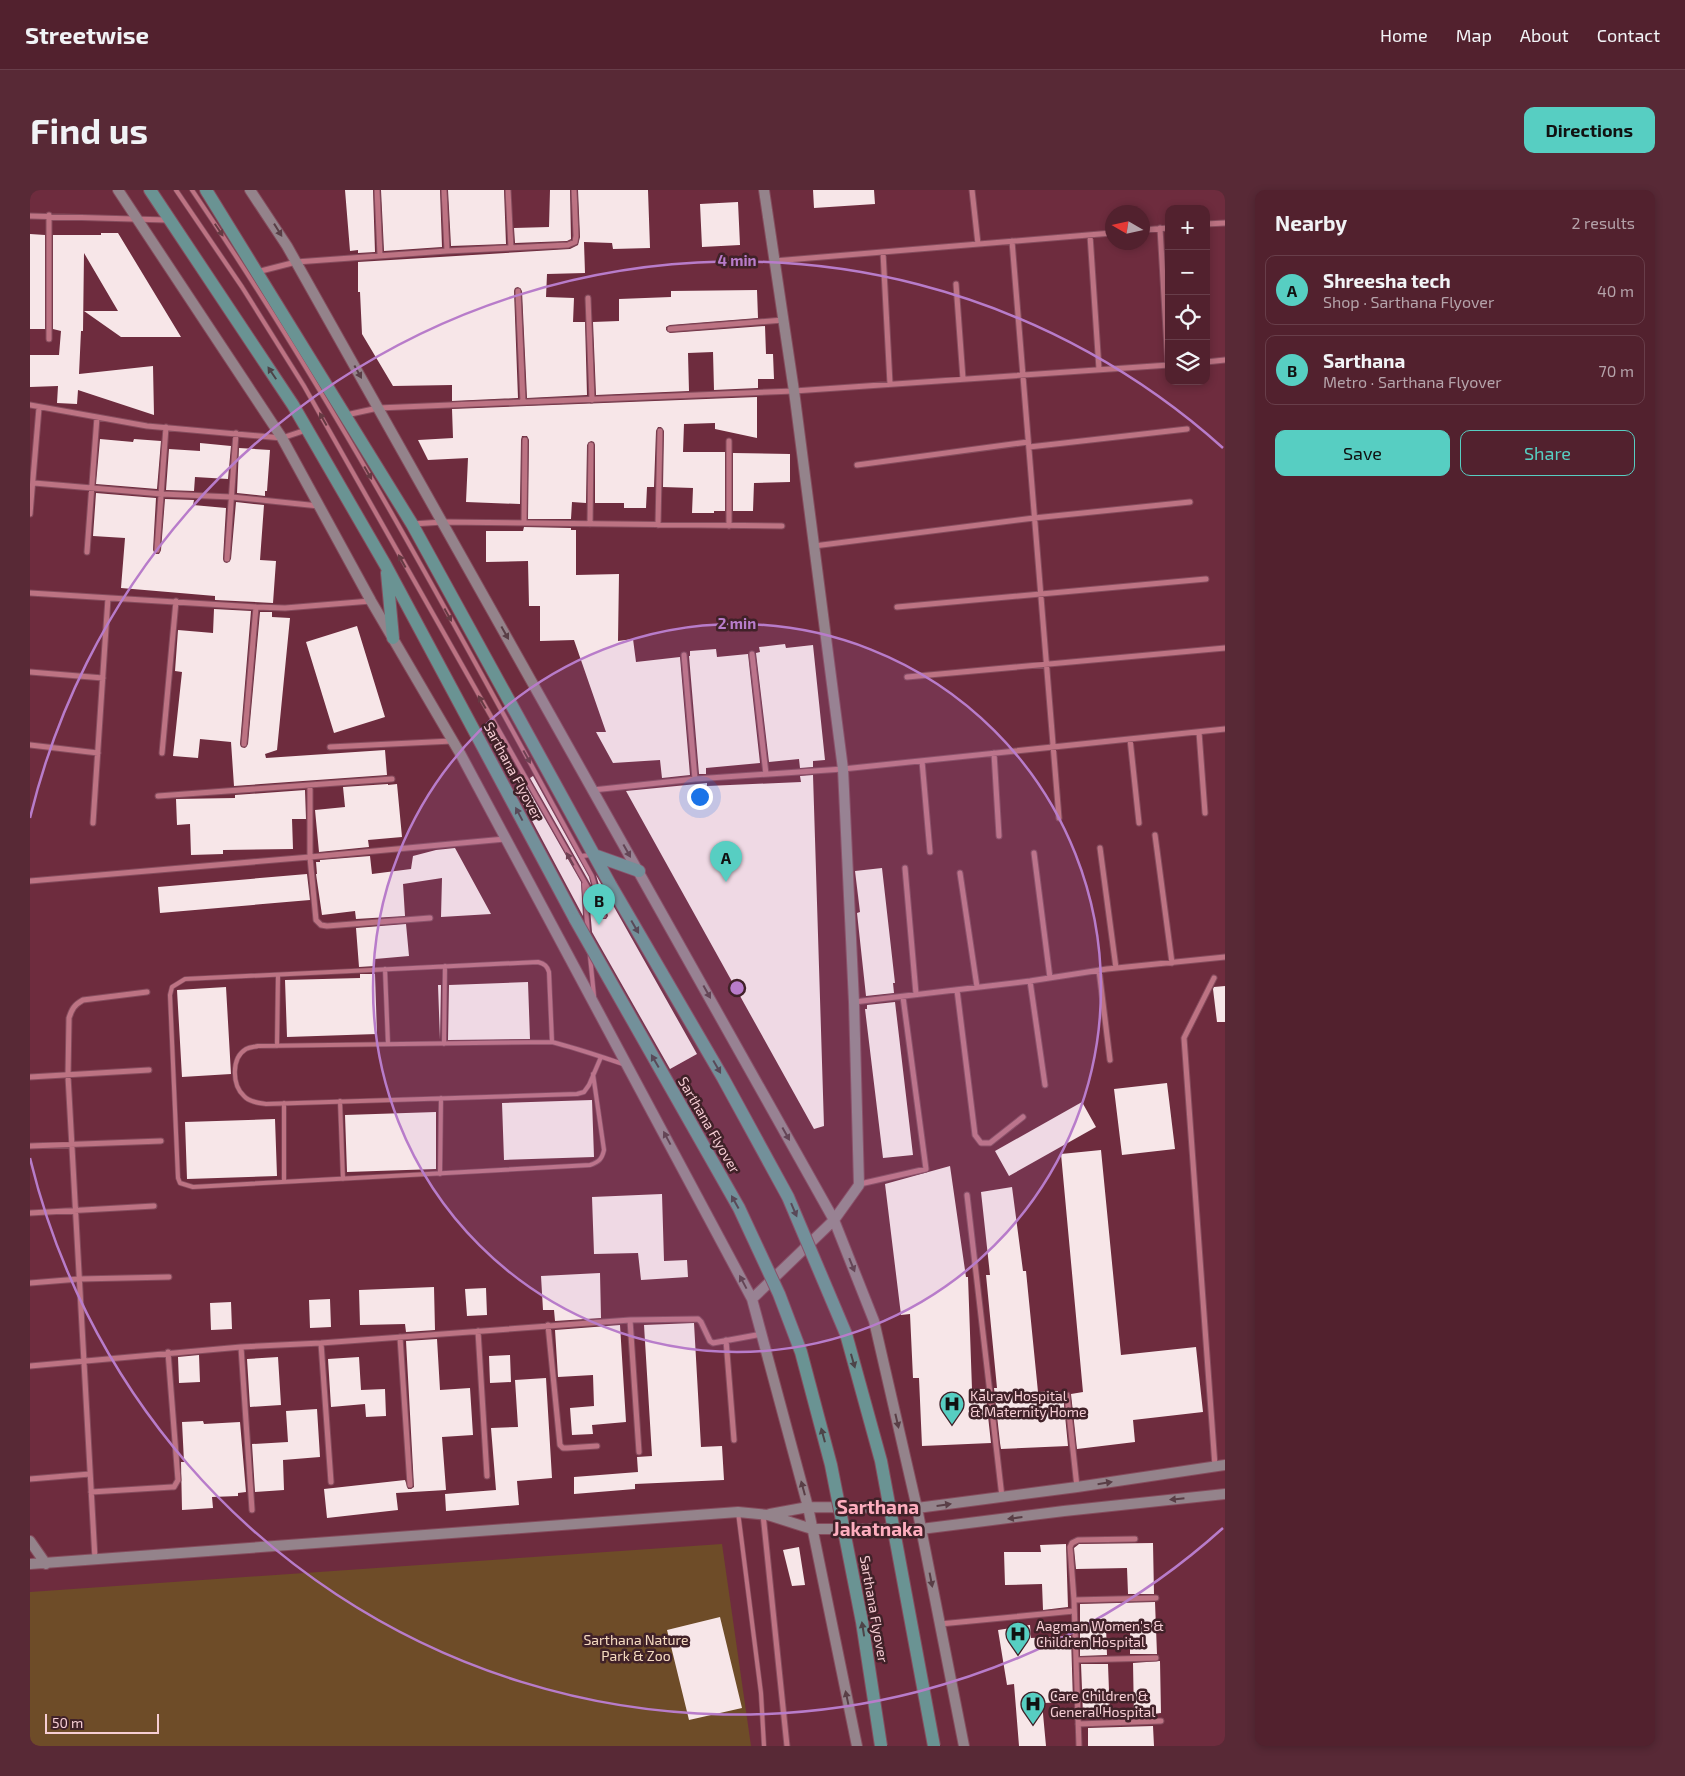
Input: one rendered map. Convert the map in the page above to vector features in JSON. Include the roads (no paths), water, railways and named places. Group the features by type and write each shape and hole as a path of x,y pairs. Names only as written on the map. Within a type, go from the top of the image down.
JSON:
{"main road":[{"name":"Sarthana Flyover","path":"150,190 307,429 386,566 575,918 739,1208 779,1294 801,1352 831,1465 862,1622 882,1746"},
{"path":"206,190 412,524 588,856 610,884 723,1078 788,1197 846,1334 881,1461 934,1746"},
{"path":"386,566 393,638"},
{"path":"588,856 639,871"}],"street":[{"path":"118,190 282,438 371,602 454,741 752,1298 808,1507 857,1746"},
{"path":"250,190 277,228 834,1220 874,1321 917,1508 964,1746"},
{"path":"377,190 380,255"},
{"path":"444,190 447,251"},
{"path":"508,190 511,248"},
{"path":"257,272 296,262 380,255 568,245 575,242 574,190"},
{"path":"752,1298 834,1220 859,1184 854,1002 843,769 794,391 764,190"},
{"path":"972,190 978,244"},
{"path":"30,216 169,220"},
{"path":"49,216 49,339"},
{"path":"1210,224 1225,223"},
{"path":"1160,228 1167,340"},
{"path":"1150,229 1165,228"},
{"path":"774,261 1105,233"},
{"path":"1090,235 1099,369"},
{"path":"1012,242 1059,818"},
{"path":"883,252 890,384"},
{"path":"956,284 963,379"},
{"path":"518,291 523,402"},
{"path":"588,298 592,400"},
{"path":"670,329 783,320"},
{"path":"1210,362 1225,360"},
{"path":"345,415 378,408 794,391 1165,364"},
{"path":"30,406 166,427 282,438 307,429"},
{"path":"30,514 40,408"},
{"path":"87,552 97,417"},
{"path":"157,550 166,427"},
{"path":"857,464 1029,444 1187,429"},
{"path":"658,524 660,431"},
{"path":"227,559 236,433"},
{"path":"524,523 525,440"},
{"path":"729,441 729,526"},
{"path":"590,524 591,445"},
{"path":"34,483 162,494 232,497 319,506"},
{"path":"814,546 1034,518 1190,502"},
{"path":"412,524 443,522 782,526"},
{"path":"896,607 1206,579"},
{"path":"30,593 256,607 304,607 371,602"},
{"path":"93,823 108,598"},
{"path":"162,753 176,601"},
{"path":"244,744 256,607"},
{"path":"907,678 1225,648"},
{"path":"752,654 766,774"},
{"path":"684,655 696,779"},
{"path":"30,672 103,678"},
{"path":"593,790 696,779 843,769 1225,729"},
{"path":"1199,732 1205,813"},
{"path":"1130,739 1138,823"},
{"path":"330,747 454,741"},
{"path":"30,745 98,753"},
{"path":"994,753 999,836"},
{"path":"922,761 930,852"},
{"path":"158,796 392,780"},
{"path":"310,785 310,857 316,920 321,925 327,926 430,918"},
{"path":"1155,835 1172,962"},
{"path":"30,881 507,838"},
{"path":"1100,848 1116,968"},
{"path":"1034,853 1050,978"},
{"path":"905,868 916,994"},
{"path":"960,872 977,987"},
{"path":"854,1002 1030,981 1099,970 1225,957"},
{"path":"1099,970 1110,1060"},
{"path":"30,1564 738,1512 766,1514 808,1507 917,1508 1077,1487 1220,1465 1184,1038 1214,978"},
{"path":"1030,981 1044,1085"},
{"path":"957,990 975,1135 980,1143 990,1143 1023,1117"},
{"path":"95,1560 68,1076 69,1018 72,1009 83,1000 148,992"},
{"path":"859,1184 926,1168 903,997"},
{"path":"30,1077 149,1070"},
{"path":"30,1146 161,1141"},
{"path":"967,1195 1002,1497"},
{"path":"30,1213 76,1212 154,1206"},
{"path":"30,1283 79,1279 169,1277"},
{"path":"30,1366 168,1352 321,1344 630,1320 698,1319 702,1322 710,1341 713,1343 762,1334"},
{"path":"630,1320 639,1452"},
{"path":"548,1325 560,1445 563,1448 597,1446"},
{"path":"478,1331 487,1476"},
{"path":"400,1337 410,1485"},
{"path":"726,1340 734,1440"},
{"path":"321,1344 331,1482"},
{"path":"242,1347 252,1510"},
{"path":"91,1492 172,1487 177,1484 168,1352"},
{"path":"1067,1394 1077,1487"},
{"path":"30,1479 90,1474"},
{"path":"766,1514 812,1529 921,1529 1064,1511 1225,1494"},
{"path":"766,1514 787,1746"},
{"path":"1079,1746 1074,1600 1070,1548 1072,1543 1078,1540 1135,1540"},
{"path":"30,1541 46,1564"},
{"path":"1074,1600 1156,1598"},
{"path":"940,1624 1074,1611"},
{"path":"1076,1660 1156,1658"},
{"path":"1078,1724 1161,1721"}],"lane":[{"path":"176,190 242,287 304,386 604,916 588,856 342,427 234,253 192,190"},
{"path":"584,883 594,1003"},
{"path":"552,1042 549,972 544,964 538,962 185,979 172,987 170,995 178,1178 180,1183 193,1187 590,1165 597,1163 602,1158 604,1150 594,1074"},
{"path":"444,1044 445,966"},
{"path":"385,969 388,1044"},
{"path":"277,1046 278,975"},
{"path":"601,1057 584,1092 577,1094 257,1103 244,1097 238,1088 234,1075 237,1061 245,1050 258,1046 552,1042 601,1057 627,1065"},
{"path":"440,1098 440,1174"},
{"path":"340,1101 344,1179"},
{"path":"284,1103 284,1182"},
{"path":"738,1512 761,1693 764,1746"}],"place":[{"name":"Shreesha tech","path":"726,882"},
{"name":"Sarthana","path":"599,925"},
{"name":"Kalrav Hospital & Maternity Home","path":"952,1425"},
{"name":"Aagman Women's & Children Hospital","path":"1018,1655"},
{"name":"Care Children & General Hospital","path":"1033,1725"}],"district":[{"name":"Sarthana Jakatnaka","path":"878,1518"}],"park label":[{"name":"Sarthana Nature Park & Zoo","path":"636,1648"}]}
